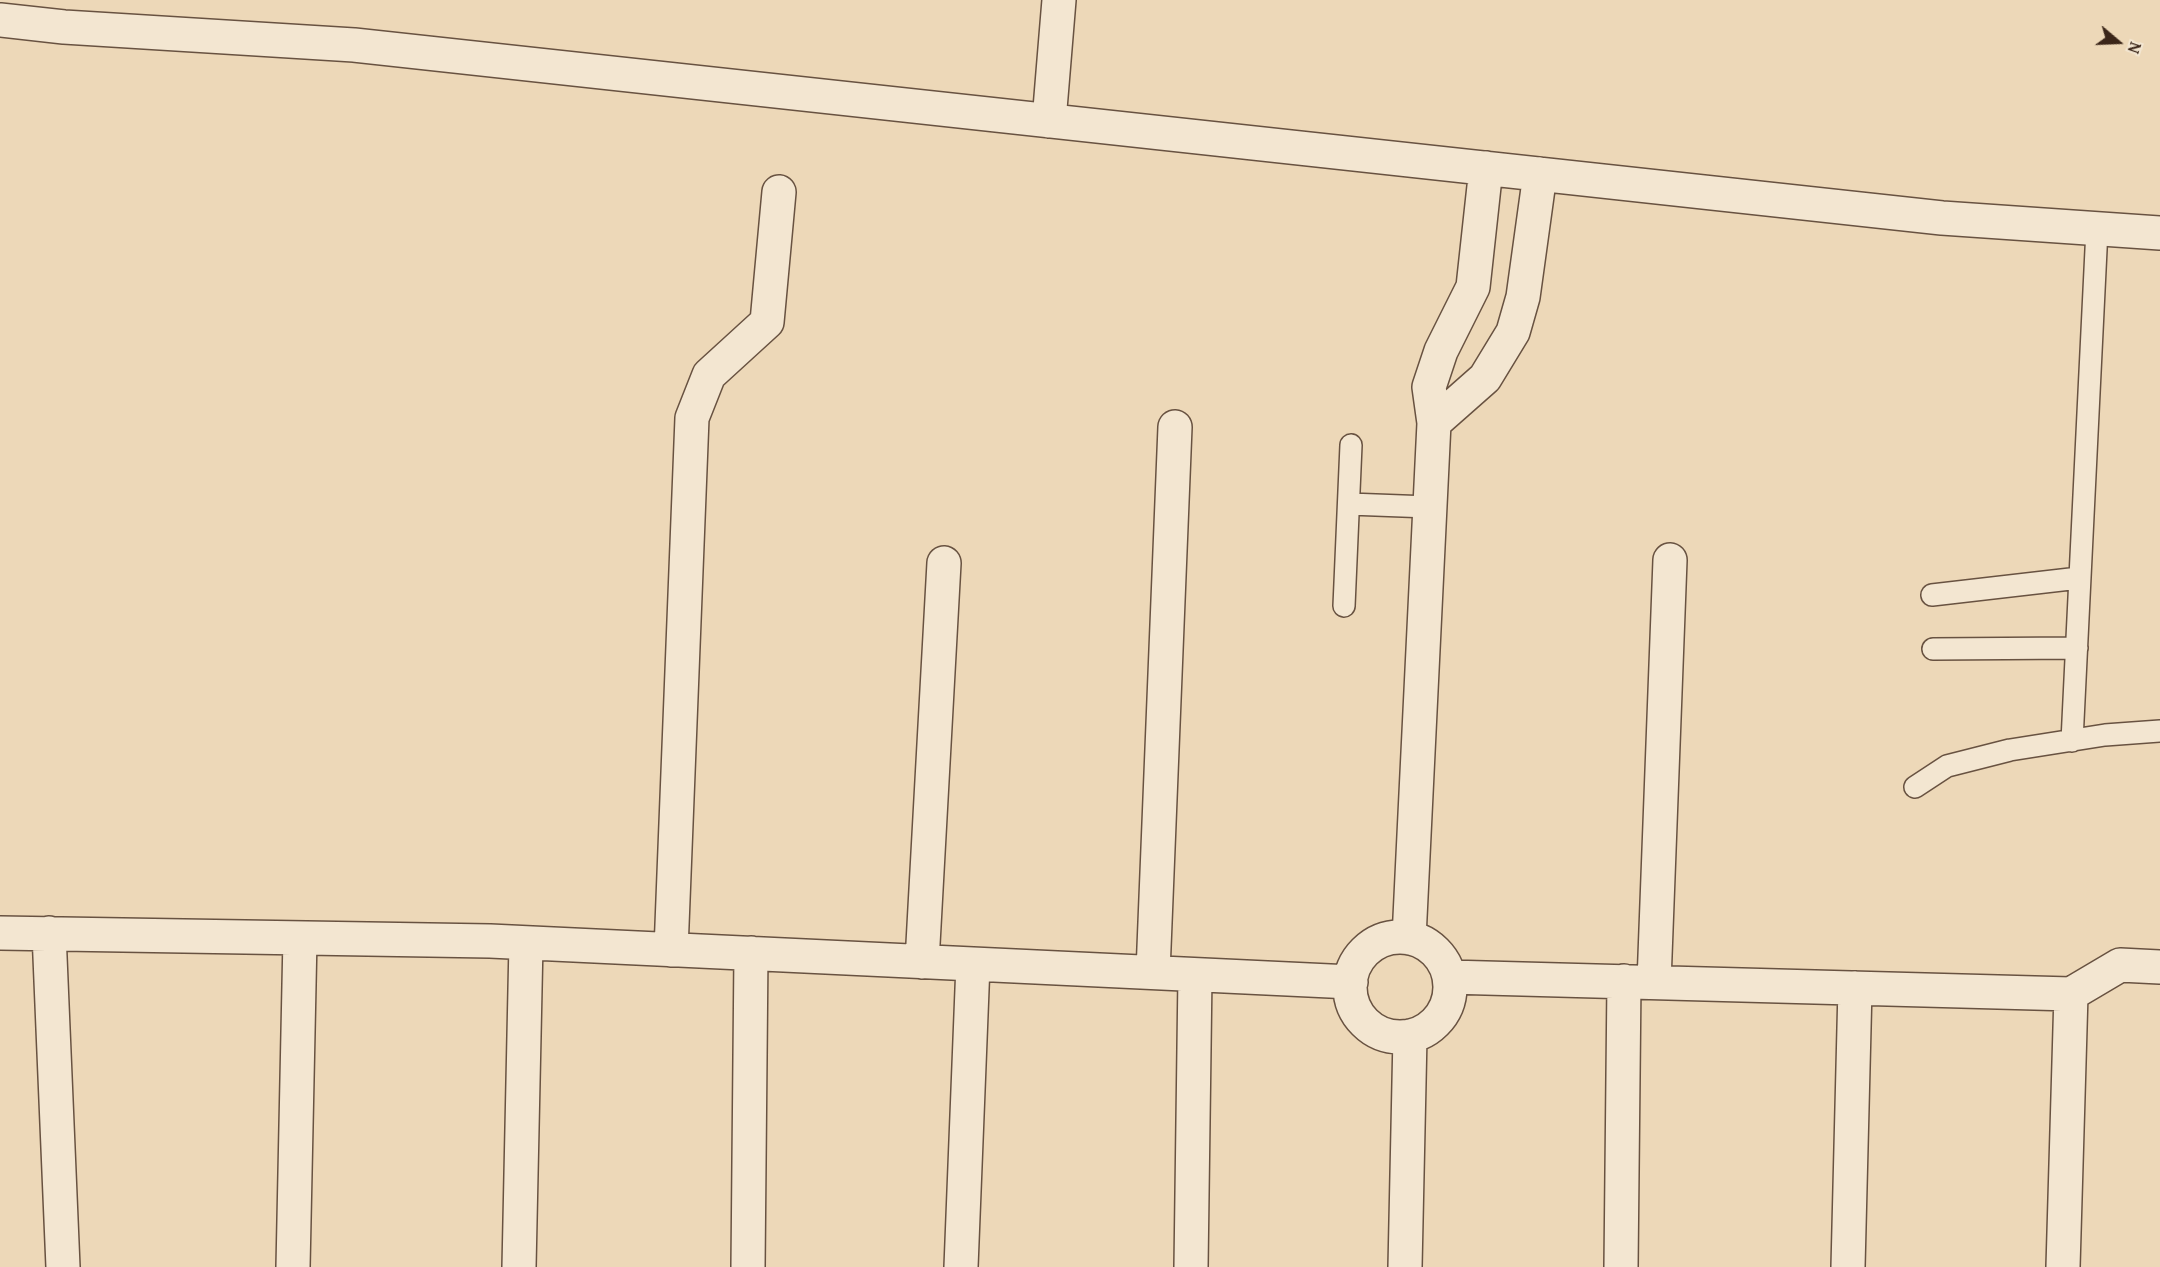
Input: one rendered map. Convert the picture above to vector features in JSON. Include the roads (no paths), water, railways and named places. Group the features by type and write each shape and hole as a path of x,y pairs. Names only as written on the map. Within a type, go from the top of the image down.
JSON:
{"street":[{"path":"1048,121 1059,0"},
{"path":"0,20 64,14 1942,218 2160,233"},
{"path":"1409,938 1434,423 1429,387 1441,351 1473,287 1486,168"},
{"path":"1434,423 1485,378 1513,332 1522,297 1540,174"},
{"path":"671,950 692,418 709,375 767,322 779,192"},
{"path":"1154,972 1175,428"},
{"path":"1621,1267 1670,560"},
{"path":"922,962 944,563"},
{"path":"0,933 526,943 1351,982"},
{"path":"49,933 63,1267"},
{"path":"1402,936 1409,938 1432,948 1443,961 1449,976 1450,992 1446,1007 1425,1031 1410,1036 1394,1037 1378,1032 1365,1023 1354,1008 1351,992 1352,975 1358,959 1370,947 1384,939 1402,936"},
{"path":"293,1267 300,938"},
{"path":"519,1267 526,943"},
{"path":"748,1267 751,953"},
{"path":"961,1267 973,964"},
{"path":"1449,976 2071,994 2120,965 2160,966"},
{"path":"1191,1267 1195,975"},
{"path":"1848,1267 1856,988"},
{"path":"2062,1267 2071,994"},
{"path":"1405,1267 1410,1036"}],"lane":[{"path":"2072,741 2097,229"},
{"path":"1344,606 1352,445"},
{"path":"1349,504 1429,507"},
{"path":"1932,595 2079,578"},
{"path":"1933,649 2077,648"},
{"path":"1915,787 1947,766 2010,750 2160,730"}]}
